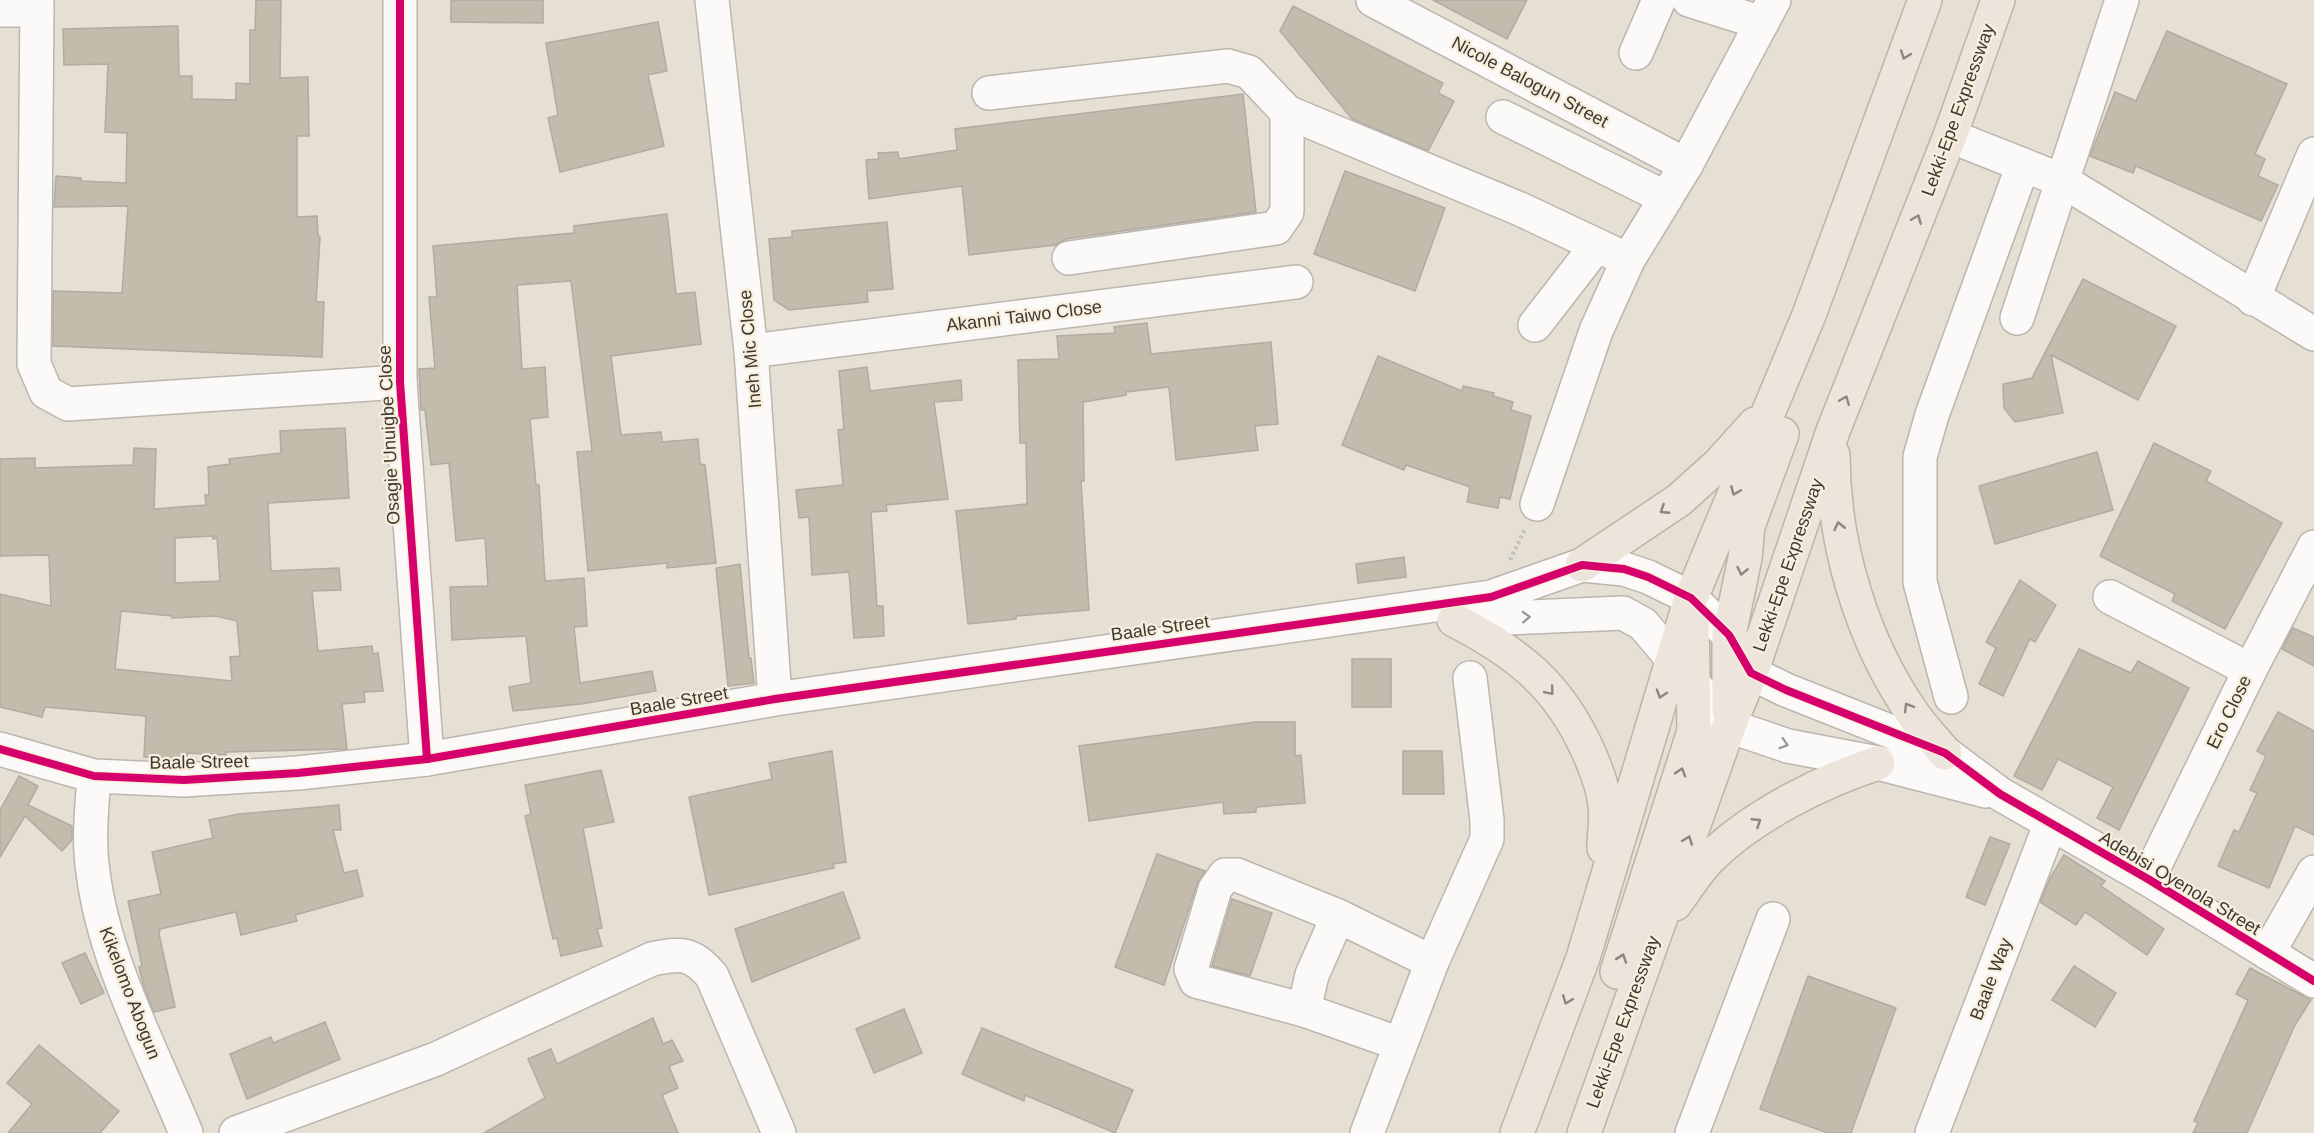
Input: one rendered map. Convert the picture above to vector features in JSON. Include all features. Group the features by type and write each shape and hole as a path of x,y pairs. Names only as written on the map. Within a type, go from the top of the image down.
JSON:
{"highway":[{"path":"1517,1133 1583,958 1691,598 1809,315 1925,0"},
{"name":"Lekki-Epe Expressway","path":"1584,1133 1729,726 1751,673 1833,431 1950,136 1998,0"},
{"path":"1729,726 1729,634 1745,558 1748,526 1866,208 1868,156"},
{"path":"1582,565 1679,500 1725,457 1762,416 1809,315"},
{"path":"1833,431 1835,509 1851,577 1869,631 1890,678 1913,716 1945,753"},
{"path":"1563,1133 1662,839 1694,731 1691,598"},
{"path":"1454,620 1495,641 1531,668 1555,696 1578,729 1594,766 1605,805 1603,865 1583,958"},
{"path":"1644,964 1675,903 1711,856 1756,821 1848,773 1878,763"}],"street":[{"name":"Osagie Unuigbe Close","path":"400,0 400,382 427,759"},
{"name":"Ineh Mic Close","path":"712,0 751,351 775,699"},
{"name":"Nicole Balogun Street","path":"1373,0 1686,165"},
{"path":"1636,54 1659,0"},
{"path":"1537,504 1596,331 1628,260 1686,165 1768,11 1689,0"},
{"path":"2017,318 2122,0"},
{"path":"0,10 37,5 34,364 46,392 68,404 400,382"},
{"path":"989,93 1228,66 1249,72 1287,112 1520,209 1628,260"},
{"path":"1069,258 1276,228 1287,212 1287,112"},
{"path":"1503,117 1666,198"},
{"path":"1950,136 2061,180 2253,299 2314,334"},
{"path":"2253,299 2314,154"},
{"path":"1951,697 1920,582 1920,457 1932,416 2023,165"},
{"path":"1535,325 1597,246"},
{"name":"Akanni Taiwo Close","path":"751,351 1296,282"},
{"name":"Ero Close","path":"2148,879 2250,670 2314,547"},
{"path":"1363,614 1491,597 1582,565 1624,569 1648,577 1691,598 1729,634 1751,673 1786,690 1945,753 2000,794"},
{"path":"2110,597 2250,670"},
{"path":"1363,614 1454,620 1623,613 1643,624 1729,726 1788,746 1878,763 2000,794"},
{"name":"Baale Street","path":"0,750 94,776 184,780 298,773 427,759 775,699 1363,614"},
{"path":"1367,1133 1432,962 1472,878 1487,839 1487,820 1470,678"},
{"name":"Kikelomo Abogun","path":"94,776 92,871 100,912 113,957 186,1133"},
{"name":"Adebisi Oyenola Street","path":"2000,794 2050,825 2148,879 2314,981"},
{"name":"Baale Way","path":"1932,1133 2050,825"},
{"path":"2268,953 2314,872"},
{"path":"1400,1044 1304,1010 1196,981 1191,969 1215,889 1225,875 1237,875 1338,916 1432,962"},
{"path":"1304,1010 1312,975 1338,916"},
{"path":"1692,1133 1773,920"},
{"path":"236,1133 436,1059 652,959 678,954 697,959 712,976 779,1133"}],"path":[{"path":"1491,597 1537,504"}],"building":[{"path":"256,0 281,0 280,78 308,77 309,136 297,136 297,217 317,216 318,236 320,237 316,302 324,302 322,357 53,346 53,291 122,293 128,206 54,207 56,176 81,178 81,181 126,183 127,133 105,132 108,64 64,65 63,29 178,26 179,76 192,76 192,99 236,100 236,83 250,84 250,30 255,30"},
{"path":"451,0 543,0 543,23 451,22"},
{"path":"1433,0 1527,0 1507,39"},
{"path":"1293,6 1443,83 1438,93 1454,101 1428,151 1352,119 1280,31"},
{"path":"658,22 667,71 648,75 664,146 560,172 548,118 558,115 546,43"},
{"path":"2167,31 2287,84 2255,154 2265,159 2258,176 2278,185 2261,221 2136,166 2133,173 2090,156 2115,92 2136,101"},
{"path":"1243,94 1256,212 1066,239 1056,245 969,255 962,186 869,199 866,160 879,159 878,153 898,152 899,159 957,150 955,129"},
{"path":"1345,171 1445,208 1415,291 1314,254"},
{"path":"667,214 676,294 695,292 701,344 611,356 621,435 661,432 662,442 698,439 700,464 705,465 716,563 667,568 667,563 588,571 577,452 592,451 571,281 517,285 522,369 545,367 548,417 530,419 536,485 539,485 545,581 584,578 587,626 574,627 580,683 652,671 656,691 581,704 513,711 509,687 531,683 526,636 452,640 450,587 488,586 485,538 456,541 449,463 431,465 425,410 421,410 419,369 435,368 429,297 437,297 433,246 574,233 574,226"},
{"path":"887,222 893,289 867,291 868,302 789,310 774,300 769,239 792,237 792,231"},
{"path":"2083,279 2176,326 2138,400 2051,355 2063,413 2015,422 2004,408 2003,384 2032,378"},
{"path":"1147,323 1151,354 1271,342 1278,424 1255,426 1258,450 1176,460 1169,387 1126,392 1126,395 1083,402 1084,481 1081,481 1089,610 1016,616 1016,619 968,624 956,511 1027,504 1026,443 1020,443 1018,360 1059,359 1057,336 1115,333 1114,327"},
{"path":"1378,356 1462,391 1463,386 1494,393 1493,396 1513,402 1511,410 1531,416 1510,499 1500,497 1498,508 1467,502 1470,487 1406,465 1404,470 1342,445"},
{"path":"867,367 870,391 961,380 962,400 934,402 948,499 886,505 887,511 871,512 877,606 883,606 884,636 854,638 849,572 812,575 809,517 799,518 796,490 843,485 838,430 844,429 839,371"},
{"path":"345,428 349,498 268,503 271,571 339,568 341,590 312,591 318,651 372,646 373,654 378,653 383,691 364,692 365,702 342,704 347,749 226,752 226,755 187,753 187,759 144,757 146,716 45,707 42,717 0,707 0,594 51,606 49,555 0,556 0,459 35,458 35,468 133,465 134,448 156,449 154,509 206,505 205,495 209,495 208,467 230,464 229,459 281,453 280,431","holes":["213,536 213,539 217,538 220,581 175,583 175,538","121,611 172,616 172,618 216,616 237,621 240,656 230,657 232,681 115,669"]},
{"path":"2154,443 2211,471 2206,481 2282,523 2225,629 2172,601 2175,594 2100,556"},
{"path":"2097,452 2113,510 1995,544 1979,486"},
{"path":"1404,557 1406,577 1358,583 1356,564"},
{"path":"740,564 749,658 751,658 754,683 728,686 716,568"},
{"path":"2020,580 2056,605 2035,642 2030,639 2003,696 1979,684 1996,648 1986,642"},
{"path":"2293,628 2314,637 2314,666 2282,649"},
{"path":"2079,649 2131,673 2138,661 2189,688 2119,830 2097,818 2113,787 2058,759 2042,790 2014,776"},
{"path":"1352,659 1391,659 1391,707 1352,707"},
{"path":"2278,712 2314,731 2314,835 2295,826 2269,888 2218,866 2234,830 2239,832 2257,793 2250,790 2266,756 2257,751"},
{"path":"1256,722 1295,722 1295,756 1301,755 1305,803 1256,807 1256,812 1224,814 1223,802 1089,821 1079,746"},
{"path":"832,751 846,862 833,864 834,868 709,895 689,797 772,779 769,763"},
{"path":"1403,751 1442,751 1444,794 1403,794"},
{"path":"601,770 614,822 583,828 602,928 597,929 602,946 561,956 557,938 553,939 525,816 531,814 525,785"},
{"path":"19,776 38,786 28,805 72,826 72,840 62,851 25,816 0,857 0,810"},
{"path":"339,805 341,830 333,830 344,873 357,870 363,896 295,915 297,921 241,935 236,912 160,929 159,934 175,1007 154,1012 139,967 142,966 128,901 161,894 152,852 213,838 209,820 239,814"},
{"path":"1990,837 2010,844 1985,905 1966,897"},
{"path":"1157,854 1205,871 1197,884 1164,985 1115,967"},
{"path":"2064,855 2105,881 2101,886 2164,929 2147,955 2085,912 2076,925 2040,902 2050,878"},
{"path":"843,892 860,938 752,982 735,929"},
{"path":"1232,899 1272,913 1250,976 1212,966"},
{"path":"85,953 104,993 81,1004 62,963"},
{"path":"2074,966 2116,993 2095,1027 2052,1000"},
{"path":"2250,968 2311,1000 2295,1025 2247,1133 2193,1133 2198,1123 2194,1121 2248,1000 2236,994"},
{"path":"1808,976 1896,1008 1851,1133 1828,1133 1760,1109"},
{"path":"904,1009 922,1053 874,1073 856,1029"},
{"path":"653,1018 663,1044 672,1040 683,1061 669,1066 678,1088 662,1095 678,1133 484,1133 545,1098 528,1059 551,1049 557,1064"},
{"path":"325,1022 340,1059 247,1099 230,1054 271,1037 273,1043"},
{"path":"982,1028 1133,1090 1115,1133 1025,1095 1024,1101 962,1074"},
{"path":"39,1045 119,1111 100,1133 8,1133 32,1104 7,1083"}],"cycle path":[{"path":"400,0 400,382 427,759"},
{"path":"0,749 94,776 184,780 298,773 427,759 775,699 1491,597 1582,565 1624,569 1648,577 1691,598 1729,635 1751,673 1786,690 1945,753 2000,794 2148,879 2314,981"}]}
